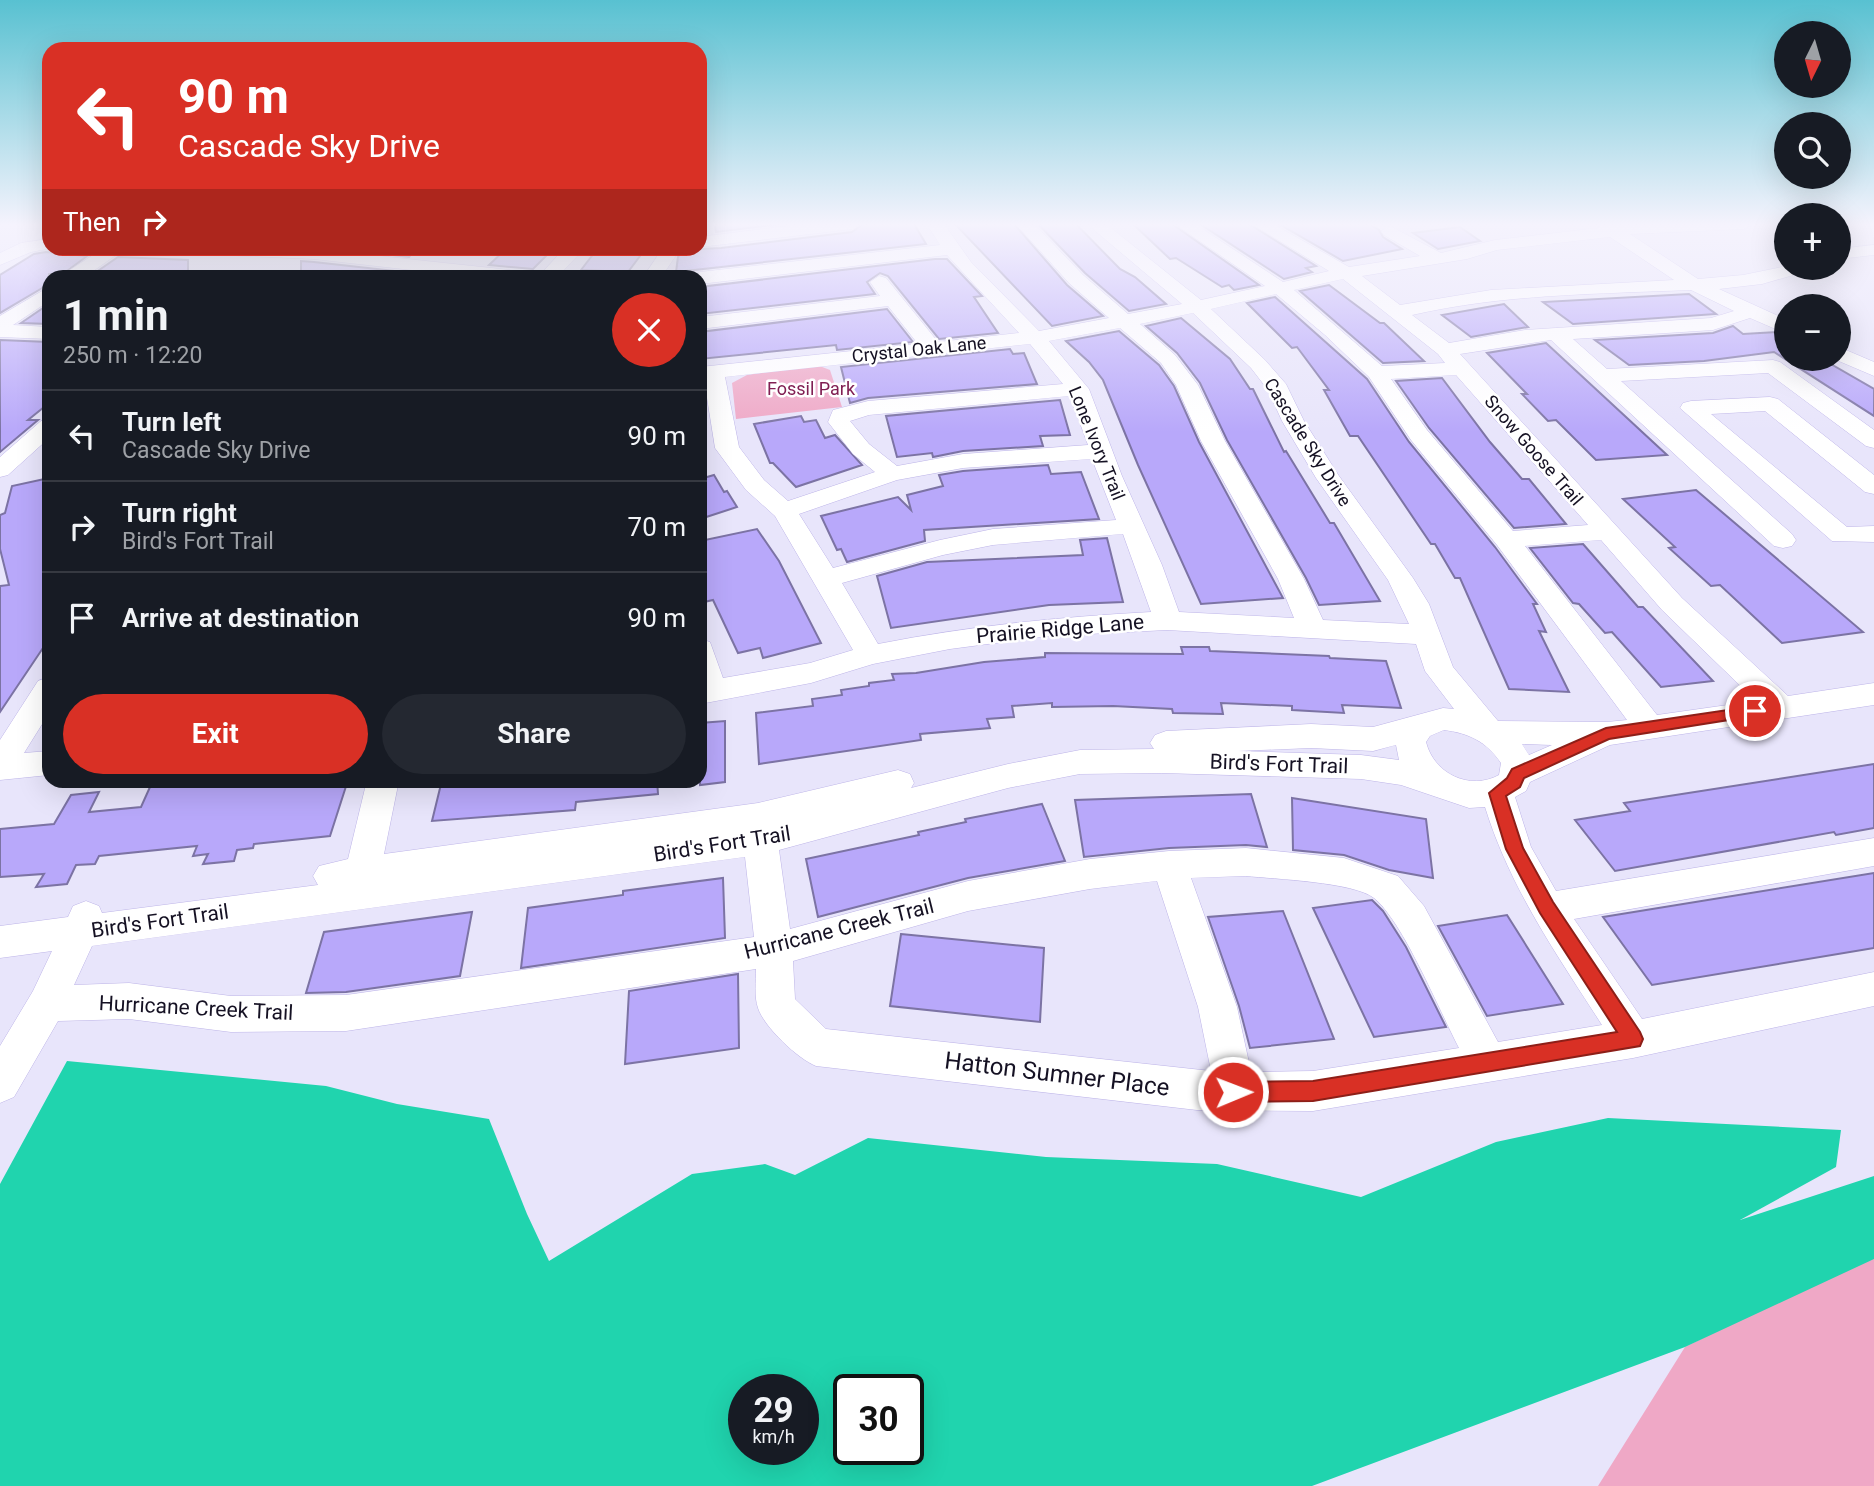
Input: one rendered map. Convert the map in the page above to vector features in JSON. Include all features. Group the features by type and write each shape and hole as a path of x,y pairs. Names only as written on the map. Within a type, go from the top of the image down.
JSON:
{"street":[{"path":"886,293 931,347"},
{"name":"Lone Ivory Trail","path":"990,293 1053,358 1078,389 1100,451 1163,602 1167,621"},
{"path":"1092,293 1168,359 1187,385 1213,441 1291,579 1313,629"},
{"name":"Cascade Sky Drive","path":"1181,293 1258,364 1278,389 1293,421 1328,478 1400,578 1427,635 1440,671 1488,731"},
{"name":"Crystal Oak Lane","path":"707,373 1032,338 1261,293"},
{"path":"1286,293 1377,373 1419,436 1506,539 1649,727"},
{"name":"Snow Goose Trail","path":"1373,293 1445,350 1672,604 1781,707"},
{"path":"1397,312 1502,293"},
{"path":"1712,293 1774,323"},
{"path":"0,325 42,298"},
{"path":"707,322 890,300"},
{"path":"1445,350 1525,336 1713,324 1749,312"},
{"path":"0,331 42,333"},
{"path":"1556,334 1783,540"},
{"path":"1851,358 1874,370"},
{"path":"1602,376 1773,366 1874,441"},
{"path":"1377,373 1462,368"},
{"path":"707,373 727,448 755,485 784,511 870,655"},
{"path":"892,474 847,434 839,422 841,415 881,407 1078,389"},
{"path":"1874,487 1770,404 1691,408 1841,535 1874,534"},
{"path":"5,460 42,431"},
{"path":"5,460 42,451"},
{"path":"784,511 892,474 985,459 1100,451"},
{"path":"1831,454 1868,460"},
{"path":"826,579 940,548 993,537 1131,526"},
{"path":"1506,539 1606,532"},
{"name":"Prairie Ridge Lane","path":"707,692 811,673 870,655 950,639 1049,627 1167,621 1427,635"},
{"name":"Cascade Sky Drive","path":"1423,725 1439,705 1440,671"},
{"path":"1633,1039 1546,908 1515,849 1447,788 1425,774 1415,762 1410,750 1410,739 1423,725 1458,720 1488,731 1606,734 1874,694"},
{"path":"0,767 42,699"},
{"name":"Bird's Fort Trail","path":"0,942 82,924 758,828 996,779 1077,754 1311,736 1373,739 1423,725"},
{"path":"1488,731 1512,752 1517,763 1507,784 1515,849"},
{"path":"1447,788 1484,796 1606,734"},
{"name":"Bird's Fort Trail","path":"1077,754 1162,761 1361,767 1401,773 1447,788"},
{"path":"0,767 42,764"},
{"path":"360,883 381,788"},
{"name":"Hatton Sumner Place","path":"758,828 774,950 776,1006 816,1047 1233,1092 1313,1091 1633,1039 1874,989"},
{"path":"1546,908 1874,852"},
{"name":"Hurricane Creek Trail","path":"47,1004 129,1002 231,1014 346,1013 774,950 968,897 1090,874 1169,865 1247,862 1344,873 1385,886 1411,917 1487,1062"},
{"path":"1169,865 1232,1065 1233,1092"},
{"path":"4,1072 47,1004 82,924"},
{"name":"Bird's Fort Trail","path":"0,926 82,924"}],"green space":[{"name":"Fossil Park","path":"817,365 830,370 842,407 736,419 732,383 747,375"},
{"path":"1874,1253 1874,1486 1598,1486 1685,1347"}],"shaded area":[{"path":"67,1061 326,1086 397,1104 489,1119 549,1261 692,1174 765,1164 795,1175 868,1138 1046,1157 1217,1164 1361,1197 1496,1142 1608,1118 1841,1130 1836,1167 1740,1220 1874,1176 1874,1259 1685,1347 1312,1486 0,1486 0,1184"}],"building":[{"path":"0,293 33,293 0,313"},
{"path":"707,293 875,294 707,313"},
{"path":"902,293 979,293 982,296 974,297 998,333 939,339"},
{"path":"1021,293 1077,293 1103,316 1052,326"},
{"path":"1109,293 1154,293 1166,304 1129,311"},
{"path":"1303,293 1340,293 1380,323 1384,323 1424,361 1383,363"},
{"path":"1689,294 1716,314 1573,324 1543,302"},
{"path":"1275,297 1367,379 1409,442 1495,547 1537,604 1533,604 1546,632 1539,631 1569,692 1509,689 1460,578 1455,578 1435,544 1431,544 1358,436 1350,436 1324,390 1329,390 1297,347 1292,348 1247,303"},
{"path":"1504,304 1528,327 1471,337 1442,315"},
{"path":"42,309 42,324 21,323"},
{"path":"887,309 913,342 837,350 836,345 707,358 707,331"},
{"path":"1181,318 1230,359 1250,389 1253,389 1284,452 1286,451 1330,523 1334,523 1380,601 1319,605 1227,440 1200,383 1177,353 1146,326"},
{"path":"1733,326 1743,334 1774,332 1774,352 1704,361 1629,365 1595,340 1713,333"},
{"path":"1119,331 1159,365 1174,386 1199,442 1283,598 1201,604 1103,380 1089,362 1066,341"},
{"path":"0,340 42,342 42,409 28,420 38,420 0,452"},
{"path":"1546,343 1667,455 1596,460 1556,420 1548,421 1522,394 1527,394 1487,353"},
{"path":"1010,349 1013,354 1024,353 1037,384 868,398 850,403 841,367"},
{"path":"1804,371 1843,371 1874,389 1874,416"},
{"path":"1442,378 1490,442 1522,479 1529,479 1566,524 1514,528 1429,428 1396,381"},
{"path":"1060,400 1070,435 1040,436 1043,446 963,451 933,457 932,453 897,457 886,416"},
{"path":"801,416 804,422 816,420 825,438 835,435 862,465 796,487 770,463 754,424"},
{"path":"1048,465 1051,474 1081,472 1099,519 924,530 925,541 847,562 841,549 837,550 821,516 898,497 911,510 907,495 943,486 939,475"},
{"path":"714,475 737,507 707,517 707,477"},
{"path":"42,480 42,649 0,712 0,586 9,585 0,549 0,515 5,513 12,486"},
{"path":"1696,490 1863,632 1782,643 1720,585 1711,586 1669,548 1675,547 1623,499"},
{"path":"757,529 779,561 821,643 763,658 760,648 738,653 713,600 707,601 707,540"},
{"path":"1107,538 1123,602 1049,605 891,628 877,576 927,562 1083,555 1080,540"},
{"path":"1583,544 1638,607 1643,607 1713,681 1661,687 1612,632 1605,633 1579,604 1573,603 1530,548"},
{"path":"1181,647 1386,661 1401,708 1342,705 1344,713 1292,710 1292,706 1221,703 1223,714 1173,713 1172,709 1113,706 1052,707 1052,703 1012,706 1014,717 987,719 990,728 920,734 921,740 759,764 756,713 813,706 812,699 842,695 841,690 894,680 892,674 1045,657 1045,653 1183,654"},
{"path":"725,721 725,782 707,784 707,722"},
{"path":"1874,764 1874,828 1836,835 1834,832 1615,871 1575,820 1630,811 1624,803"},
{"path":"150,788 345,788 330,836 254,844 253,848 237,850 234,861 203,864 208,854 193,856 197,846 99,856 95,864 76,865 67,884 36,887 44,874 0,877 0,829 54,824 71,795 99,792 89,812 141,807"},
{"path":"440,788 658,788 658,794 576,802 575,810 432,821"},
{"path":"1251,794 1267,847 1246,845 1169,848 1084,857 1075,800"},
{"path":"1292,798 1426,819 1433,878 1389,870 1344,855 1293,850"},
{"path":"1042,804 1065,861 968,878 818,917 806,859 919,835 918,832 966,822 965,819"},
{"path":"1874,873 1874,948 1652,985 1603,917"},
{"path":"723,878 725,938 521,968 528,908 623,895 623,891"},
{"path":"1372,900 1383,911 1406,947 1446,1027 1374,1037 1313,908"},
{"path":"1283,911 1334,1039 1250,1048 1239,1006 1208,917"},
{"path":"472,912 460,976 346,992 306,993 324,932"},
{"path":"1507,915 1563,1004 1487,1016 1438,926"},
{"path":"901,934 1044,948 1040,1022 890,1006"},
{"path":"738,974 739,1048 625,1064 629,991"}],"route":[{"path":"1233,1092 1313,1091 1633,1039 1546,908 1515,849 1497,793 1507,789 1517,774 1606,734 1755,711"}]}
